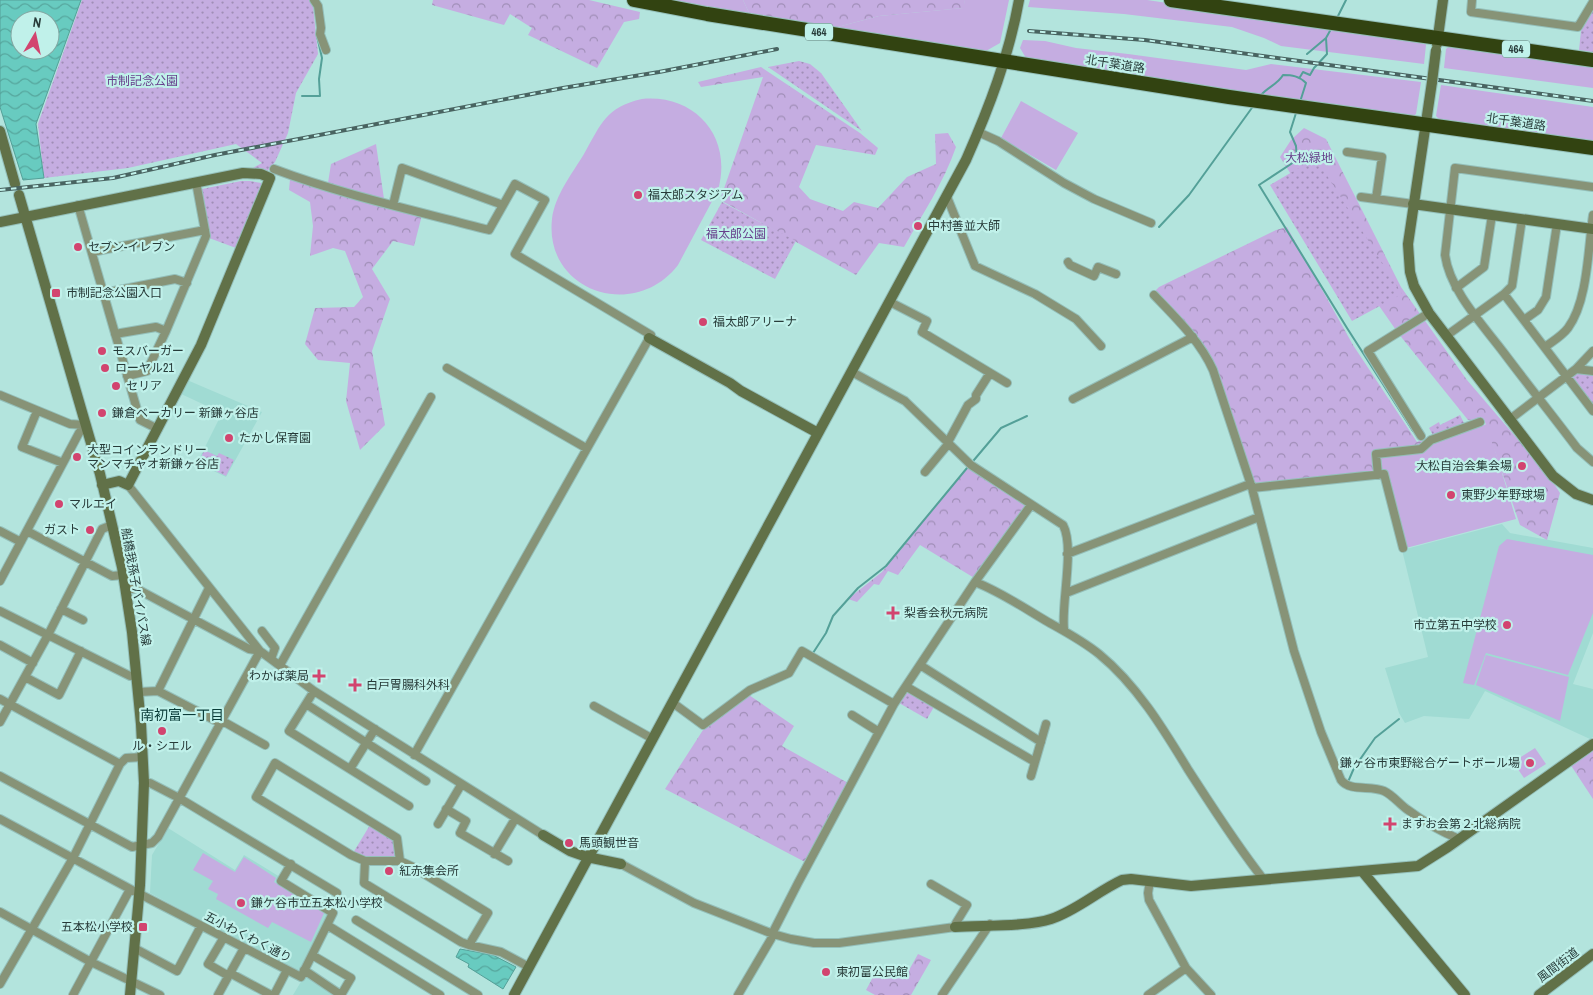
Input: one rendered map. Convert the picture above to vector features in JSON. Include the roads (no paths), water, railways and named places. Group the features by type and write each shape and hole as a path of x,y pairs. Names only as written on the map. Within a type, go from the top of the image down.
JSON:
{"highway":[{"name":"北千葉道路","path":"634,0 707,14 1229,97 1340,113 1426,120 1593,148"},
{"name":"464","path":"1172,0 1250,6 1270,15 1393,32 1437,44 1593,60"}],"street":[{"path":"314,0 318,6 320,34 326,50"},
{"path":"514,995 587,857 947,197 993,96 1004,62 1019,0"},
{"path":"1443,0 1408,244 1410,272 1414,286 1429,313 1553,476 1566,488 1593,500"},
{"path":"1472,0 1471,12 1578,27 1593,2"},
{"path":"0,131 15,184"},
{"path":"978,132 998,141 1064,183 1094,199 1151,223"},
{"path":"1347,152 1382,157 1376,199"},
{"path":"393,205 402,168 503,205"},
{"path":"1593,187 1455,168 1445,255 1446,267 1456,288 1475,315 1577,448 1593,462"},
{"path":"128,485 201,344 273,171"},
{"path":"0,222 242,173 261,174 273,171 488,230 515,184 545,200 515,254 651,334 414,754"},
{"path":"128,376 147,371 206,236 196,182"},
{"name":"船橋我孫子バイパス線","path":"19,195 102,485 126,589 139,692 144,783 140,894 130,995"},
{"path":"1361,196 1592,229"},
{"path":"947,197 975,266 1036,294 1076,318 1101,346"},
{"path":"78,205 140,420 158,429"},
{"path":"1456,288 1484,267 1492,215"},
{"path":"1545,348 1569,327 1579,308 1593,215"},
{"path":"1446,336 1504,294 1512,286 1522,219"},
{"path":"1524,320 1538,310 1546,297 1557,224"},
{"path":"92,252 205,230"},
{"path":"1068,262 1070,265 1094,276 1098,267 1116,274"},
{"path":"104,293 174,279 187,283"},
{"path":"1504,294 1593,411"},
{"path":"1154,295 1193,337 1208,358 1213,370 1251,486 1294,651 1341,780 1344,785 1349,787 1367,787 1382,790 1434,827 1459,839"},
{"path":"890,302 927,321 922,332 1007,383"},
{"path":"1421,436 1368,351 1429,313"},
{"path":"115,334 156,327 166,331"},
{"path":"1073,399 1193,337"},
{"path":"649,338 818,433"},
{"path":"1509,420 1576,369 1593,351"},
{"path":"447,368 586,448"},
{"path":"1576,369 1593,371"},
{"path":"852,372 906,401 971,465 1063,525 1066,532 1067,554 1064,629"},
{"path":"925,472 948,442 968,404 976,399 990,373"},
{"path":"0,395 70,424 85,426"},
{"path":"280,666 431,397"},
{"path":"37,410 22,447 63,463"},
{"path":"1378,474 1376,454 1421,449 1431,440 1480,422"},
{"path":"0,581 79,433 85,426"},
{"path":"1067,554 1251,486 1378,474 1384,474 1403,548"},
{"path":"102,485 119,481 128,485 260,651 314,691 515,819 570,851 587,857 621,864 694,903 772,934 814,944 839,943 955,926 1036,922 1051,919 1067,912 1122,880 1131,879 1191,886 1418,866 1593,744"},
{"path":"738,995 894,704 975,582 1031,505"},
{"path":"1066,593 1259,517"},
{"path":"0,722 48,635 102,529 112,525"},
{"path":"0,530 21,542"},
{"path":"27,531 112,576 123,575"},
{"path":"975,582 992,588 1064,629 1101,655 1143,701 1245,856 1264,880"},
{"path":"158,691 209,588"},
{"path":"126,589 136,589 249,649 260,651"},
{"path":"61,609 83,620"},
{"path":"0,611 130,676 137,675"},
{"path":"262,631 274,648 271,659"},
{"path":"0,645 33,663"},
{"path":"25,677 59,695 81,651"},
{"path":"0,776 132,846 142,846 152,842 158,837 260,651"},
{"path":"673,702 704,726 750,690 789,673 802,652 894,704"},
{"path":"920,665 1041,742"},
{"path":"907,687 1036,762"},
{"path":"139,692 158,691 220,723 226,723 265,745"},
{"path":"314,691 289,731 409,806"},
{"path":"0,699 120,764"},
{"path":"306,704 426,781"},
{"path":"594,706 653,739"},
{"path":"852,714 879,732"},
{"path":"1031,776 1046,724"},
{"path":"350,769 375,729"},
{"path":"1,982 74,858 120,764 126,758 143,757"},
{"path":"400,861 397,838 275,763 256,797 351,855 366,861 400,861 488,913 469,945"},
{"path":"144,783 150,783 179,798 338,893"},
{"path":"438,824 461,784"},
{"path":"446,809 466,821 460,833 508,861"},
{"name":"五小わくわく通り","path":"0,819 300,977 304,970 341,995"},
{"path":"494,854 515,819"},
{"path":"366,861 364,882 469,945 501,952 529,967"},
{"path":"291,864 280,881 333,913 304,970"},
{"path":"1362,871 1465,995"},
{"path":"1150,881 1149,900 1186,968 1211,995"},
{"path":"931,884 967,905 955,926"},
{"path":"73,995 128,893"},
{"path":"0,912 91,962 160,995"},
{"path":"356,920 478,995"},
{"path":"942,995 990,924"},
{"path":"327,925 440,995"},
{"path":"134,948 177,971 202,926"},
{"path":"224,937 208,964 226,974 230,974 273,995 287,970"},
{"path":"218,995 244,948"},
{"name":"風間街道","path":"1539,995 1593,954"},
{"path":"312,955 351,978 341,995"},
{"path":"1148,995 1186,968"}],"water":[{"path":"0,0 81,0 60,58 60,10 10,10 10,60 59,60 36,124 44,178 23,180 0,107"},
{"path":"460,949 493,955 516,967 503,989 468,967 469,964 456,957"}],"waterway":[{"path":"1337,18 1346,0"},
{"path":"1307,54 1326,38 1331,29"},
{"path":"302,96 320,96 319,79 322,58 317,36"},
{"path":"1300,77 1303,72 1310,75 1327,54 1326,38"},
{"path":"1261,95 1283,75 1292,76 1306,83 1300,102"},
{"path":"1159,227 1189,195 1254,105"},
{"path":"1296,113 1290,132 1296,146 1297,160 1259,185 1413,431"},
{"path":"974,460 1001,428 1027,416"},
{"path":"813,653 826,633 833,616 858,588 886,566 967,468"},
{"path":"1348,782 1354,768 1375,738 1399,719"}],"railway":[{"path":"1029,31 1145,40 1593,101"},
{"path":"0,190 113,178 215,155 777,49"}],"place":[{"name":"福太郎スタジアム","path":"638,195"},
{"name":"中村善並大師","path":"918,226"},
{"name":"セブン-イレブン","path":"78,247"},
{"name":"市制記念公園入口","path":"56,293"},
{"name":"福太郎アリーナ","path":"703,322"},
{"name":"モスバーガー","path":"102,351"},
{"name":"ローヤル21","path":"105,368"},
{"name":"セリア","path":"116,386"},
{"name":"鎌倉ベーカリー 新鎌ヶ谷店","path":"102,413"},
{"name":"たかし保育園","path":"229,438"},
{"name":"大型コインランドリー マンマチャオ新鎌ヶ谷店","path":"77,457"},
{"name":"大松自治会集会場","path":"1522,466"},
{"name":"東野少年野球場","path":"1451,495"},
{"name":"マルエイ","path":"59,504"},
{"name":"ガスト","path":"90,530"},
{"name":"梨香会秋元病院","path":"893,613"},
{"name":"市立第五中学校","path":"1507,625"},
{"name":"わかば薬局","path":"319,676"},
{"name":"白戸胃腸科外科","path":"355,685"},
{"name":"ル・シエル","path":"162,731"},
{"name":"鎌ヶ谷市東野総合ゲートボール場","path":"1530,763"},
{"name":"ますお会第２北総病院","path":"1390,824"},
{"name":"馬頭観世音","path":"569,843"},
{"name":"紅赤集会所","path":"389,871"},
{"name":"鎌ケ谷市立五本松小学校","path":"241,903"},
{"name":"五本松小学校","path":"143,927"},
{"name":"東初富公民館","path":"826,972"}],"district":[{"name":"南初富一丁目","path":"182,715"}],"park label":[{"name":"市制記念公園","path":"142,81"},
{"name":"大松緑地","path":"1309,158"},
{"name":"福太郎公園","path":"736,234"}]}
